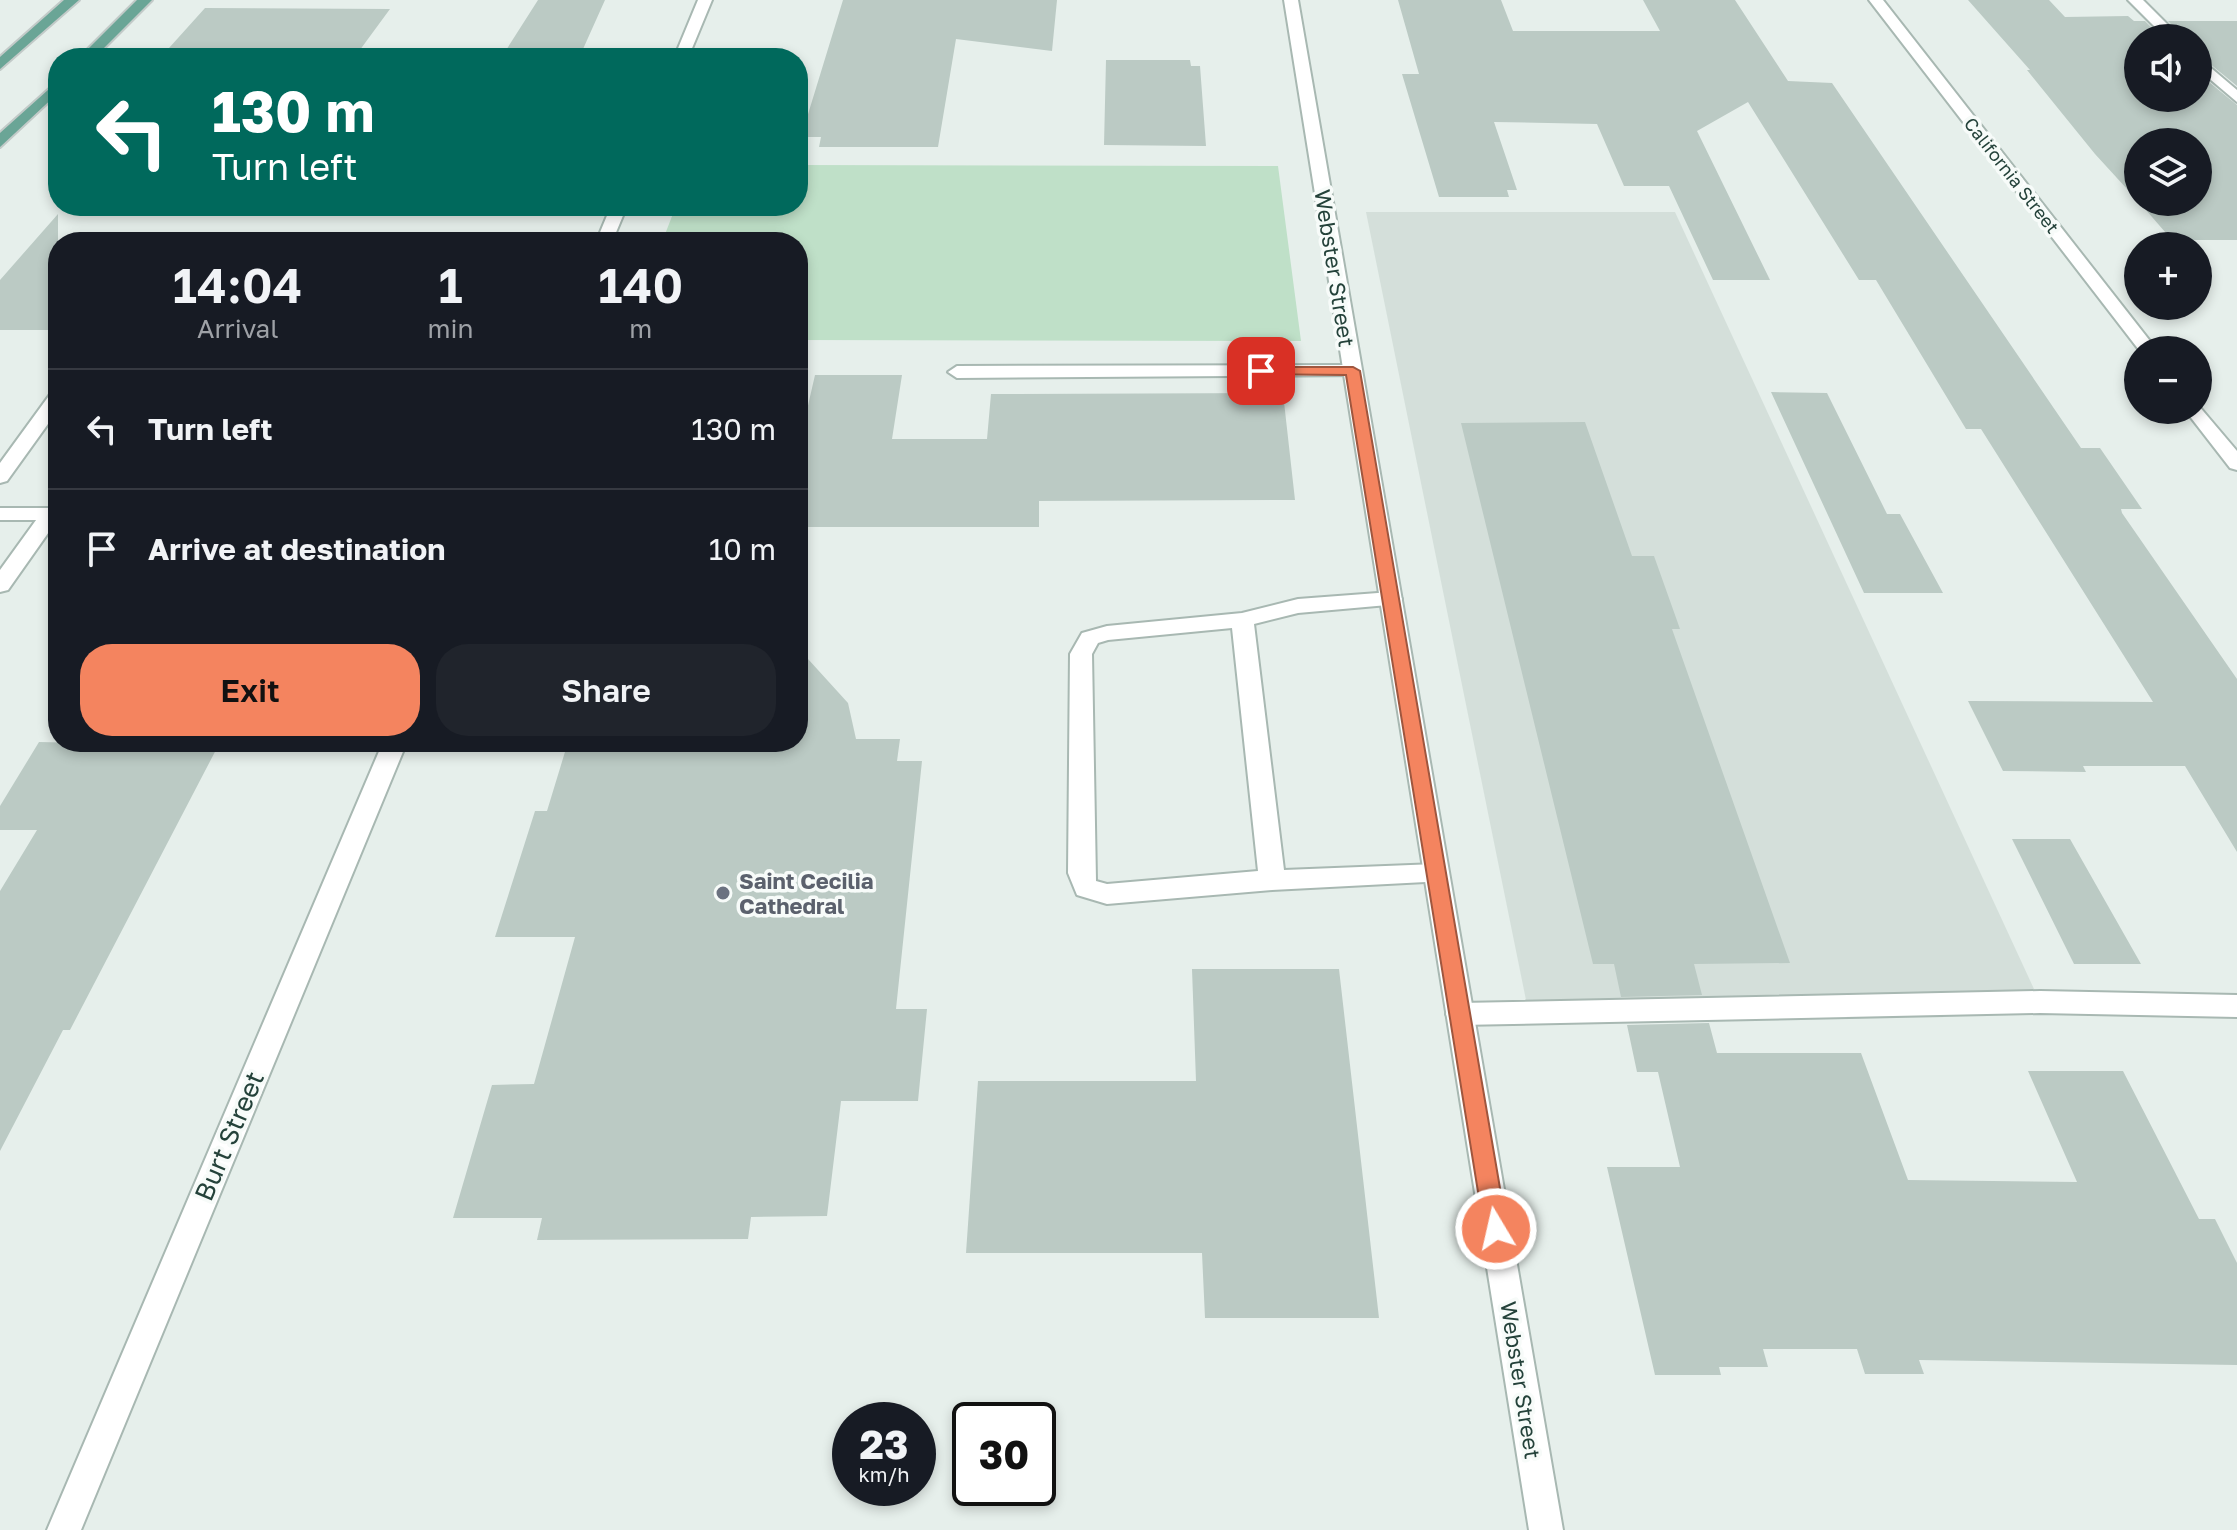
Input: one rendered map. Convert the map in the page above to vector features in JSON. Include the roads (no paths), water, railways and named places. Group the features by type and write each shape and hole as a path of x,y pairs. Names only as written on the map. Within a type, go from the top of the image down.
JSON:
{"main road":[{"path":"0,65 72,0"},
{"path":"96,48 145,0"},
{"path":"0,142 48,95"}],"street":[{"path":"685,48 705,0"},
{"name":"Webster Street","path":"1291,0 1546,1530"},
{"name":"California Street","path":"1876,0 2137,336"},
{"path":"2135,0 2160,24"},
{"path":"2212,74 2237,98"},
{"path":"957,372 1353,371"},
{"path":"0,477 48,411"},
{"path":"2206,424 2237,464"},
{"path":"0,514 48,514"},
{"path":"0,585 48,522"},
{"path":"1391,599 1298,606 1242,620 1107,633 1090,638 1081,654 1081,873 1086,888 1107,894 1272,880 1436,874"},
{"path":"1242,620 1272,880"},
{"name":"Burt Street","path":"64,1530 391,752"},
{"path":"1460,1014 2040,1002 2237,1006"}],"place":[{"name":"Saint Cecilia Cathedral","path":"723,893"}]}
